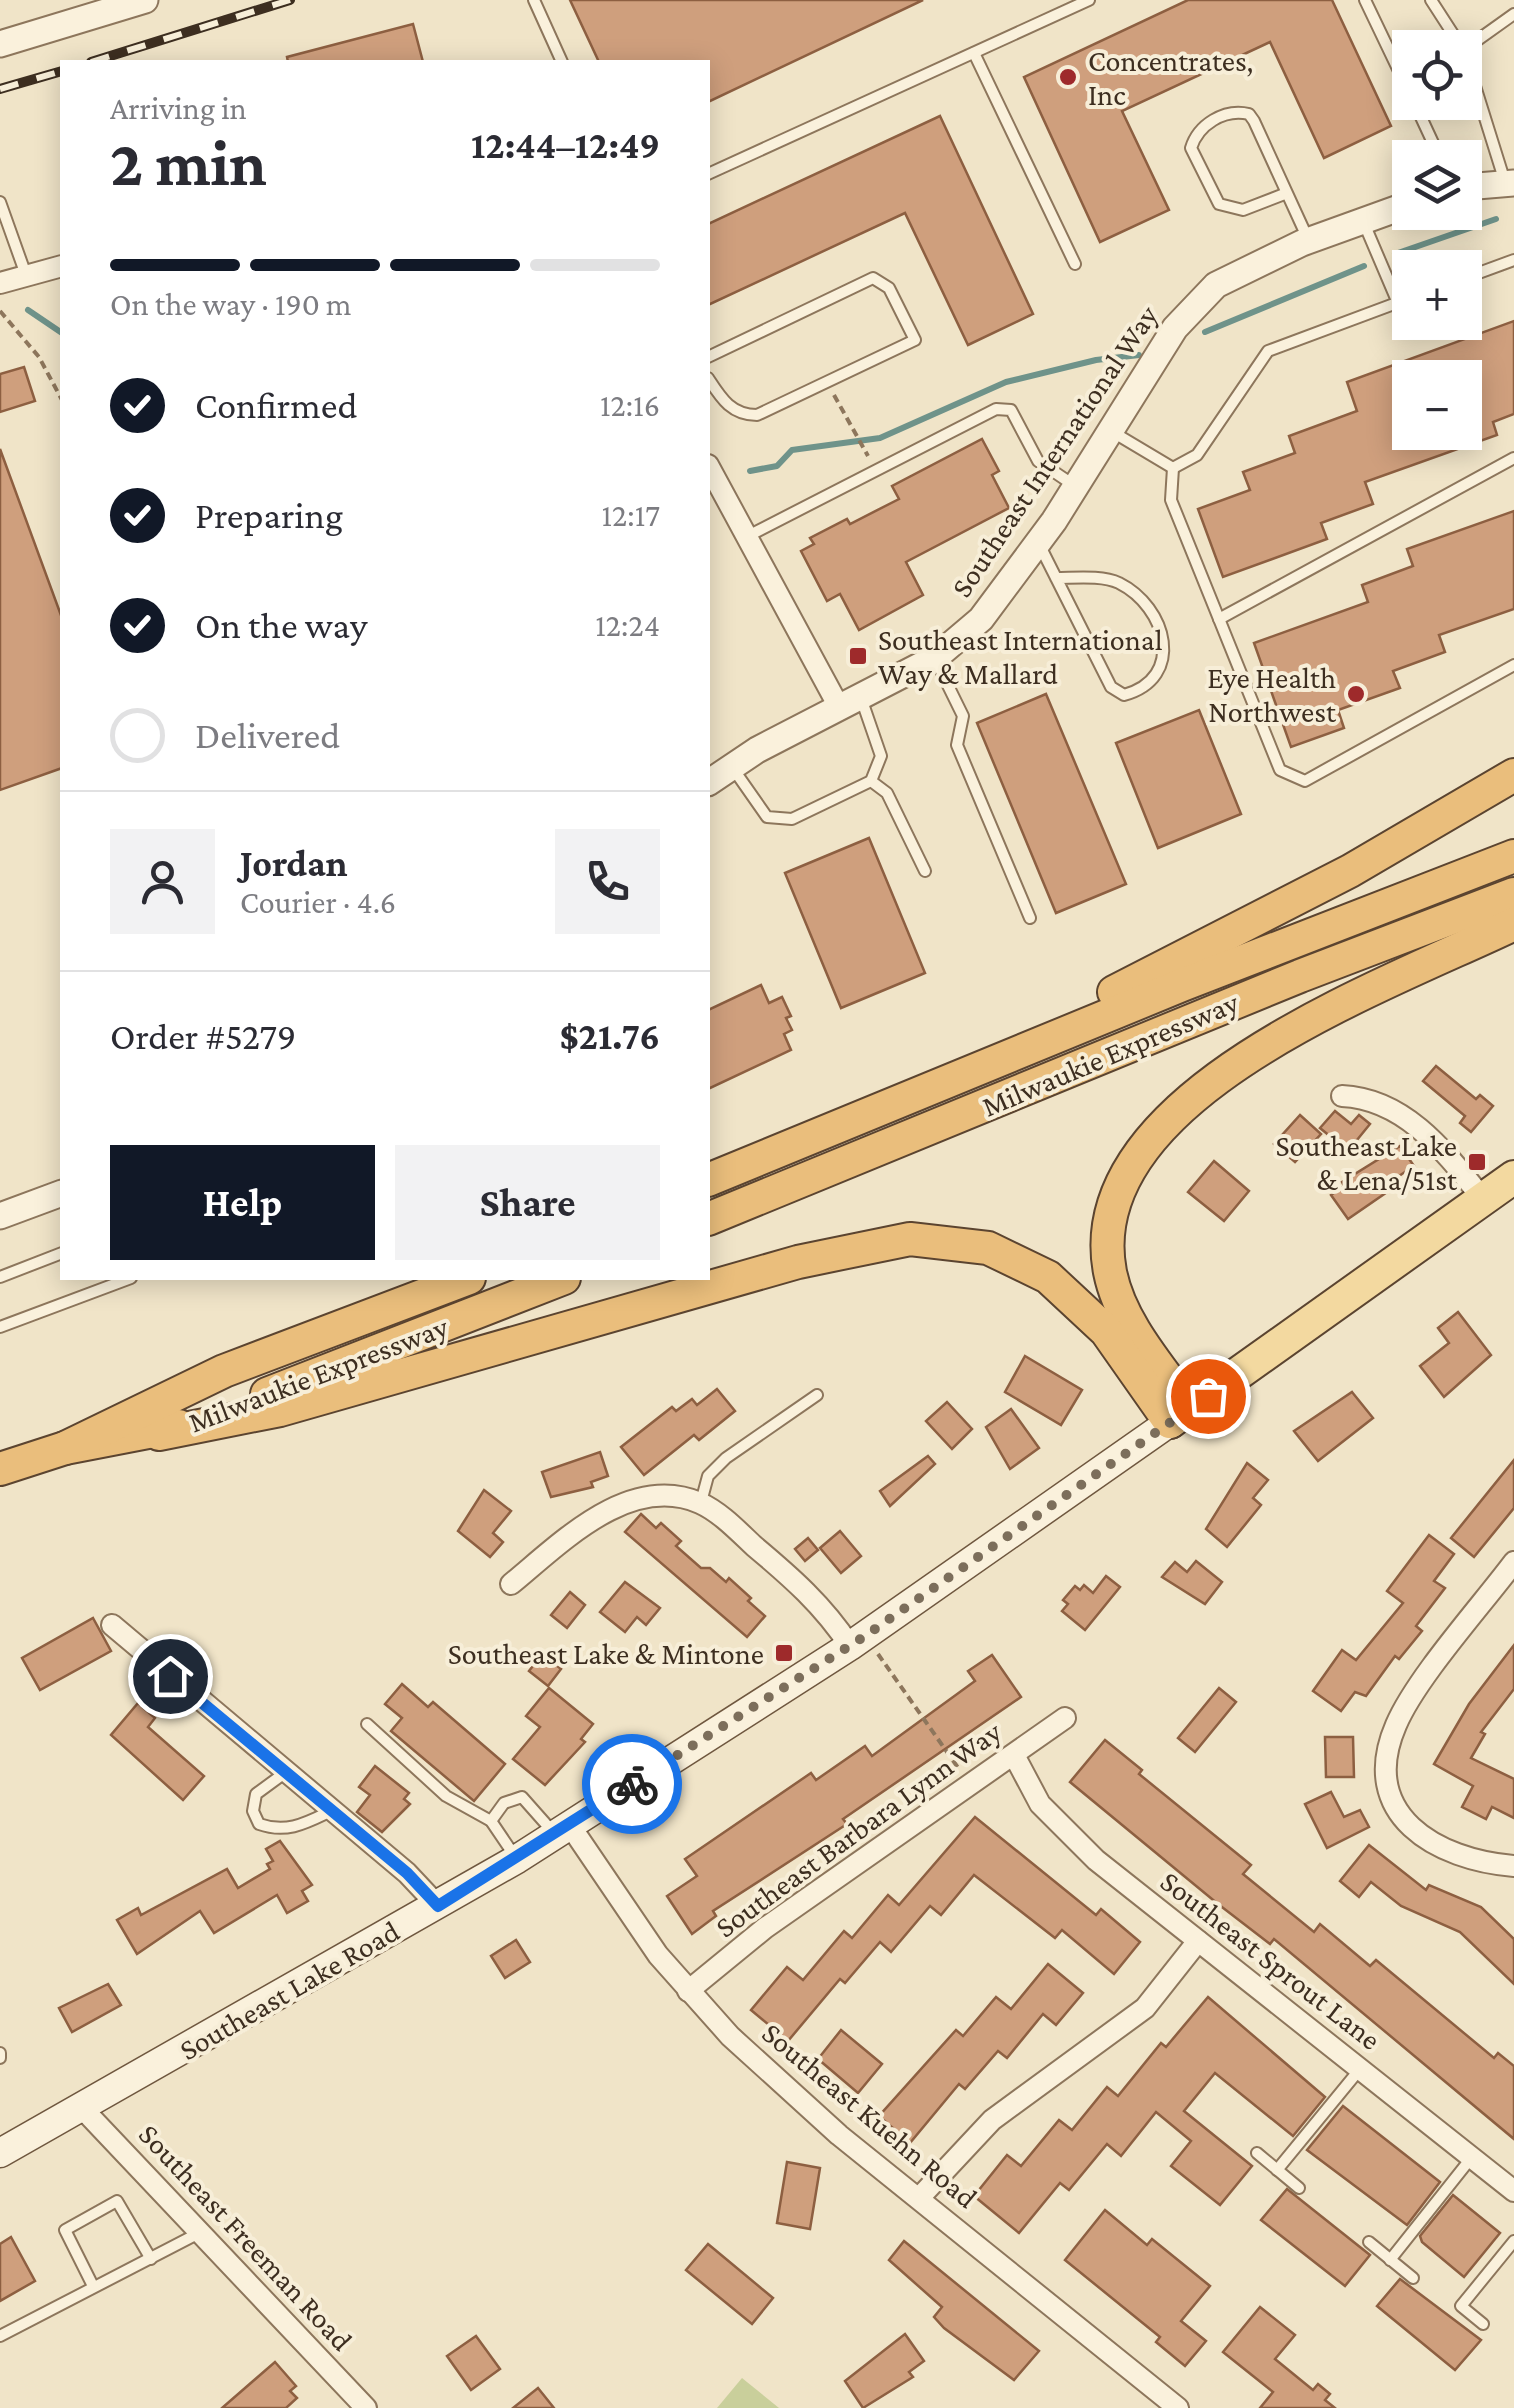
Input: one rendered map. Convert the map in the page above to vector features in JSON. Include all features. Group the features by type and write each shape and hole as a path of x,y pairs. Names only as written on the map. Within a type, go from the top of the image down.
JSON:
{"highway":[{"path":"929,1089 1350,871 1514,775"},
{"name":"Milwaukie Expressway","path":"710,1179 1514,856"},
{"name":"Milwaukie Expressway","path":"710,1218 1300,976 1514,894"},
{"path":"1180,1416 1132,1326 1110,1271 1108,1236 1114,1204 1144,1146 1191,1096 1238,1063 1280,1038 1514,924"},
{"path":"159,1434 280,1410 798,1262 910,1238 988,1248 1048,1277 1106,1332 1180,1416"},
{"name":"Milwaukie Expressway","path":"0,1470 66,1448 224,1371 464,1280"},
{"name":"Milwaukie Expressway","path":"66,1448 159,1434 559,1280"}],"main road":[{"name":"Southeast Lake Road","path":"0,2154 438,1906 857,1641 1504,1187"}],"street":[{"path":"0,44 145,0"},
{"path":"1482,185 1510,183"},
{"name":"Southeast International Way","path":"710,782 732,766 934,658 981,619 1076,486 1174,328 1206,293 1230,275 1308,240 1392,211"},
{"path":"0,282 60,266"},
{"path":"710,469 745,537 850,701"},
{"path":"1342,1096 1383,1104 1504,1187"},
{"path":"0,1216 60,1194"},
{"path":"511,1584 574,1532 626,1504 672,1497 701,1503 816,1598 857,1641"},
{"path":"1514,1562 1406,1707 1391,1740 1387,1768 1392,1797 1403,1820 1426,1841 1451,1856 1514,1866"},
{"path":"112,1625 407,1873 438,1906"},
{"name":"Southeast Barbara Lynn Way","path":"688,1991 765,1928 1066,1718"},
{"name":"Southeast Sprout Lane","path":"1014,1754 1040,1804 1061,1828 1198,1942 1514,2191"},
{"name":"Southeast Kuehn Road","path":"562,1829 688,1991 839,2135 1178,2408"},
{"path":"920,2197 992,2120 1144,2008 1198,1942"},
{"name":"Southeast Freeman Road","path":"82,2108 364,2407"}],"lane":[{"path":"534,0 561,60"},
{"path":"710,173 1090,0"},
{"path":"1365,0 1392,56"},
{"path":"1430,0 1450,30"},
{"path":"1482,37 1514,14"},
{"path":"974,53 1074,264"},
{"path":"1482,102 1510,183"},
{"path":"1287,194 1243,210 1219,204 1191,148 1199,128 1226,114 1248,114 1287,194 1308,240"},
{"path":"1,209 26,275"},
{"path":"1363,221 1392,288"},
{"path":"1482,272 1514,260"},
{"path":"710,355 874,278 889,288 915,340 757,415 743,415 724,403 710,381"},
{"path":"1174,468 1197,455 1268,351 1392,304"},
{"path":"745,537 996,409 1011,410 1038,461 1076,486"},
{"path":"1110,430 1174,468"},
{"path":"1220,619 1514,458"},
{"path":"1174,468 1172,500 1280,770 1306,782 1514,665"},
{"path":"1038,543 1112,687 1124,695 1137,692 1156,676 1166,656 1162,631 1143,600 1116,582 1056,578"},
{"path":"934,658 963,716 957,745 1030,918"},
{"path":"732,766 767,818 792,819 871,781 881,756 850,701"},
{"path":"871,781 888,793 925,871"},
{"path":"0,1277 60,1254"},
{"path":"0,1327 126,1280"},
{"path":"701,1503 708,1476 717,1467 817,1396"},
{"path":"367,1724 446,1796 490,1821 516,1858"},
{"path":"286,1772 256,1794 253,1812 259,1824 276,1830 298,1827 332,1810"},
{"path":"490,1821 504,1804 522,1797 562,1829"},
{"path":"1278,2170 1360,2069"},
{"path":"1257,2154 1299,2188"},
{"path":"1390,2260 1472,2157"},
{"path":"93,2286 65,2230 117,2200 151,2259"},
{"path":"0,2336 200,2232"},
{"path":"1483,2324 1461,2306 1514,2240"},
{"path":"1369,2242 1412,2278"}],"path":[{"path":"0,311 38,357 60,396"},
{"path":"827,382 876,470"},
{"path":"857,1641 970,1784"}],"green space":[{"path":"742,2378 779,2408 717,2408"}],"building":[{"path":"570,0 923,0 710,101 710,60 598,60"},
{"path":"1188,0 1332,0 1391,126 1324,158 1270,42 1122,111 1169,210 1100,242 1024,77"},
{"path":"413,24 422,60 288,60 287,57"},
{"path":"940,116 1033,314 968,345 905,213 710,304 710,223"},
{"path":"1514,321 1514,414 1493,422 1497,435 1482,440 1482,360 1407,360 1462,340 1482,340 1482,333"},
{"path":"1392,366 1392,450 1455,450 1365,482 1373,504 1321,523 1327,539 1223,577 1198,509 1250,490 1243,472 1295,453 1289,436 1357,411 1347,382"},
{"path":"24,367 35,401 0,412 0,374"},
{"path":"982,439 999,471 992,475 1009,508 906,562 923,595 859,630 840,594 827,601 801,551 814,544 810,538 847,519 850,524 899,499 892,486"},
{"path":"0,449 60,613 60,769 0,790"},
{"path":"1514,511 1514,609 1439,635 1445,652 1393,671 1400,688 1338,710 1344,728 1291,747 1254,643 1368,602 1362,585 1413,566 1407,549"},
{"path":"1046,694 1126,884 1056,913 977,723"},
{"path":"1199,710 1241,814 1158,848 1116,743"},
{"path":"869,838 925,973 841,1008 785,873"},
{"path":"761,985 769,1003 782,997 791,1016 786,1018 792,1030 784,1034 791,1050 710,1088 710,1009"},
{"path":"1436,1066 1476,1099 1480,1095 1493,1106 1471,1132 1460,1123 1465,1116 1423,1081"},
{"path":"1335,1111 1351,1124 1359,1115 1370,1124 1348,1151 1320,1128"},
{"path":"1300,1115 1321,1134 1295,1162 1274,1144"},
{"path":"1400,1146 1414,1166 1387,1184 1390,1190 1348,1219 1331,1195 1344,1186 1342,1182"},
{"path":"1214,1161 1249,1191 1224,1221 1188,1192"},
{"path":"1458,1312 1491,1355 1444,1397 1420,1366 1449,1343 1438,1328"},
{"path":"1025,1356 1082,1390 1061,1425 1005,1392"},
{"path":"717,1389 735,1411 699,1440 694,1435 644,1475 621,1447 672,1407 676,1411 692,1399 697,1405"},
{"path":"1352,1392 1373,1418 1318,1461 1294,1431"},
{"path":"947,1402 972,1429 952,1449 926,1421"},
{"path":"1011,1409 1039,1448 1010,1469 986,1427"},
{"path":"600,1452 608,1476 591,1482 593,1487 551,1497 542,1472"},
{"path":"928,1456 935,1464 890,1506 880,1491"},
{"path":"1514,1460 1514,1508 1474,1557 1451,1538"},
{"path":"1247,1463 1268,1480 1253,1498 1261,1505 1227,1547 1206,1529"},
{"path":"484,1490 511,1511 493,1533 503,1542 490,1557 458,1531"},
{"path":"641,1514 656,1528 661,1523 681,1541 676,1546 701,1568 710,1568 726,1582 729,1578 751,1598 748,1601 765,1616 747,1637 625,1532"},
{"path":"840,1531 861,1556 841,1573 820,1548"},
{"path":"1429,1535 1454,1554 1434,1581 1445,1588 1416,1626 1422,1631 1399,1659 1395,1656 1366,1696 1355,1692 1341,1711 1313,1691 1342,1650 1356,1660 1403,1603 1387,1591"},
{"path":"808,1538 818,1550 805,1561 795,1549"},
{"path":"1196,1561 1222,1582 1205,1604 1162,1577 1175,1562 1187,1572"},
{"path":"1106,1576 1120,1587 1085,1630 1062,1611 1068,1604 1063,1600 1075,1586 1080,1590 1084,1585 1093,1593"},
{"path":"625,1582 660,1608 646,1625 637,1617 625,1632 600,1612"},
{"path":"570,1592 585,1605 567,1628 551,1615"},
{"path":"93,1618 111,1651 40,1690 22,1658"},
{"path":"1514,1645 1514,1689 1481,1732 1485,1734 1471,1758 1514,1779 1514,1818 1492,1807 1486,1819 1462,1807 1473,1786 1434,1764 1469,1704"},
{"path":"542,1654 561,1669 548,1686 529,1671"},
{"path":"992,1655 1021,1697 843,1819 847,1824 713,1911 716,1916 692,1934 667,1896 697,1876 685,1859 811,1773 816,1780 865,1746 872,1756 975,1681 968,1671"},
{"path":"402,1684 428,1707 433,1702 505,1764 474,1801 391,1731 402,1718 385,1704"},
{"path":"549,1688 593,1724 581,1739 585,1742 545,1785 513,1759 540,1727 526,1716"},
{"path":"1219,1688 1236,1702 1195,1752 1178,1738"},
{"path":"138,1703 155,1718 148,1727 204,1776 183,1800 111,1735"},
{"path":"1325,1737 1353,1737 1354,1777 1326,1777"},
{"path":"1105,1740 1142,1770 1139,1774 1251,1865 1243,1874 1314,1932 1320,1924 1370,1966 1376,1960 1494,2058 1498,2053 1514,2066 1514,2139 1274,1939 1270,1944 1218,1904 1070,1782"},
{"path":"375,1766 409,1793 404,1799 410,1804 382,1832 357,1812 370,1795 359,1787"},
{"path":"1331,1792 1344,1817 1360,1810 1369,1827 1327,1848 1305,1804"},
{"path":"975,1817 1096,1915 1101,1909 1140,1942 1114,1974 1062,1930 1055,1938 974,1875 941,1915 930,1906 891,1952 880,1942 845,1983 840,1979 788,2041 751,2010 787,1967 803,1980 844,1931 852,1938 888,1895 899,1905"},
{"path":"280,1841 312,1885 302,1891 308,1901 287,1913 277,1895 214,1933 200,1911 137,1954 117,1920 138,1908 141,1915 227,1869 238,1888 270,1869 267,1864 273,1861 266,1849"},
{"path":"1369,1845 1426,1890 1429,1885 1481,1907 1514,1939 1514,1984 1460,1932 1401,1906 1371,1882 1359,1897 1340,1881"},
{"path":"516,1940 530,1962 505,1978 491,1956"},
{"path":"1048,1964 1083,1993 1056,2025 1043,2014 1007,2058 998,2051 965,2089 959,2084 910,2143 879,2116 956,2030 963,2036 996,1997 1011,2009"},
{"path":"108,1984 121,2005 72,2032 59,2008"},
{"path":"1208,1997 1325,2097 1293,2136 1215,2073 1184,2111 1252,2166 1220,2205 1171,2166 1191,2141 1156,2112 1121,2156 1107,2144 1069,2190 1060,2183 1019,2233 974,2196 1007,2155 1021,2166 1059,2120 1072,2130 1107,2087 1118,2096 1161,2043 1166,2047"},
{"path":"841,2030 882,2064 858,2093 818,2059"},
{"path":"1343,2106 1440,2182 1407,2225 1307,2150"},
{"path":"787,2162 820,2168 810,2229 777,2223"},
{"path":"1287,2189 1370,2255 1345,2286 1261,2220"},
{"path":"1453,2195 1500,2233 1464,2277 1422,2242 1420,2236"},
{"path":"1105,2210 1147,2245 1152,2239 1210,2286 1181,2321 1206,2341 1185,2366 1156,2342 1160,2337 1065,2260"},
{"path":"11,2237 35,2281 0,2301 0,2244"},
{"path":"904,2241 1039,2351 1014,2380 934,2317 942,2307 889,2260"},
{"path":"708,2244 773,2298 752,2324 686,2270"},
{"path":"1400,2279 1481,2340 1455,2370 1377,2306"},
{"path":"1260,2307 1295,2335 1275,2359 1313,2390 1318,2384 1330,2394 1325,2400 1335,2408 1260,2408 1273,2392 1223,2352"},
{"path":"905,2334 924,2361 909,2372 913,2377 863,2408 845,2381"},
{"path":"476,2336 500,2369 471,2390 447,2356"},
{"path":"275,2362 296,2386 290,2391 297,2398 286,2408 222,2408"},
{"path":"538,2388 554,2408 513,2408"}],"waterway":[{"path":"1407,250 1496,219"},
{"path":"1205,332 1364,266"},
{"path":"28,310 60,332"},
{"path":"750,471 777,466 792,450 880,438 1006,382 1096,360 1139,355"}],"railway":[{"path":"97,60 290,0"},
{"path":"0,89 60,72"}],"way so far":[{"path":"632,1784 865,1636 1208,1396"}],"place":[{"name":"Concentrates, Inc","path":"1068,77"},
{"name":"Southeast International Way & Mallard","path":"858,656"},
{"name":"Eye Health Northwest","path":"1356,694"},
{"name":"Southeast Lake & Lena/51st","path":"1477,1162"},
{"name":"Southeast Lake & Mintone","path":"784,1653"}],"route":[{"path":"170,1676 407,1873 438,1906 632,1784"}]}
